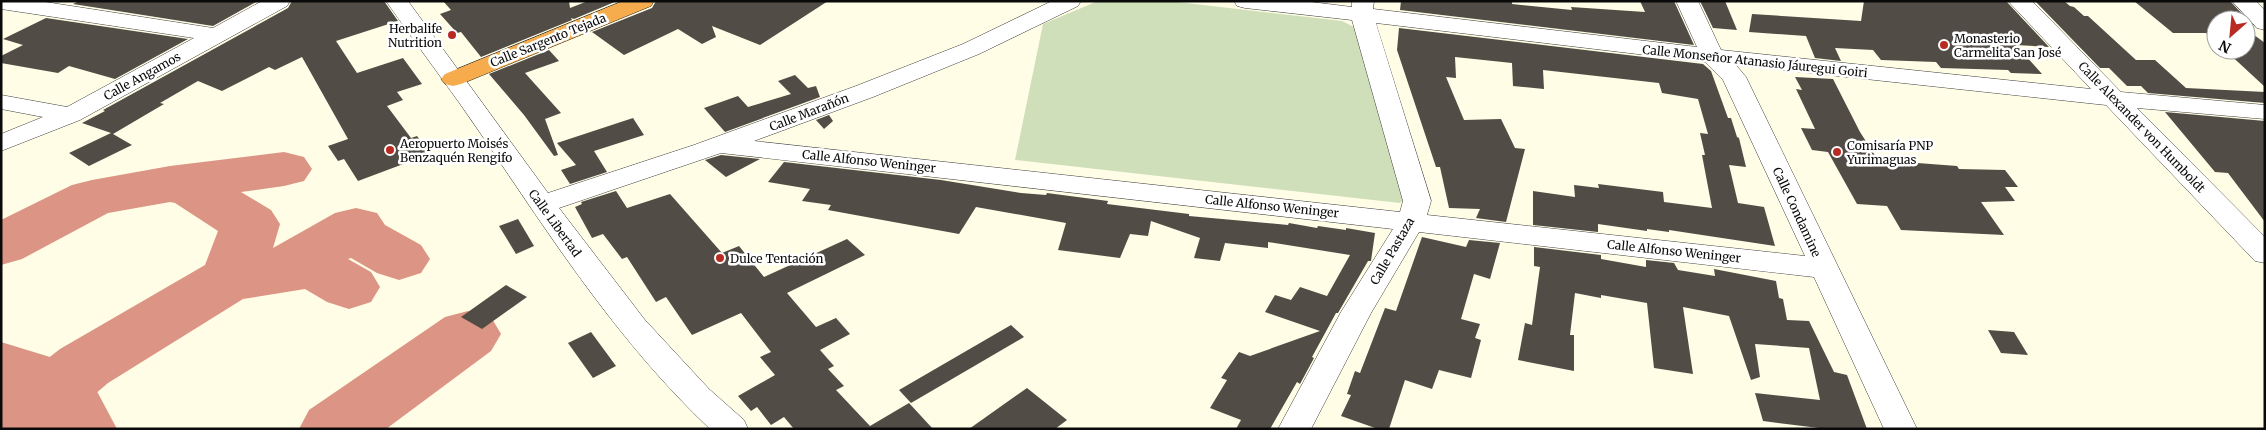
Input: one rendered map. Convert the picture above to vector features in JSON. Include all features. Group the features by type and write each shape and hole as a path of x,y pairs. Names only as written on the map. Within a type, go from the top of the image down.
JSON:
{"highway":[{"name":"Calle Sargento Tejada","path":"453,79 643,1"}],"street":[{"name":"Calle Angamos","path":"1,143 71,115 279,1"},
{"name":"Calle Libertad","path":"397,1 496,138 541,205 644,341 732,429"},
{"name":"Calle Marañón","path":"541,205 720,145 974,48 1070,1"},
{"name":"Calle Monseñor Atanasio Jáuregui Goiri","path":"1245,1 1363,8 1713,57 2116,100 2265,112"},
{"name":"Calle Condamine","path":"1688,1 1713,57 1734,77 1901,429"},
{"name":"Calle Alexander von Humboldt","path":"2019,1 2265,254"},
{"path":"2243,1 2265,23"},
{"path":"1,2 216,35"},
{"name":"Calle Pastaza","path":"1294,429 1356,312 1411,222 1417,201 1363,8"},
{"path":"1,20 7,21 55,11"},
{"path":"1,102 71,115"},
{"name":"Calle Alfonso Weninger","path":"720,145 1823,268"}],"green space":[{"path":"1098,1 1169,1 1342,21 1354,27 1408,196 1400,203 1015,160 1043,24"}],"building":[{"path":"79,1 258,1 213,26 73,4"},
{"path":"292,1 384,1 398,21 336,41 357,73 403,58 422,84 397,92 403,100 387,106 411,138 417,136 430,154 358,181 344,159 338,161 328,146 348,139 302,57 275,70 269,67 222,91 198,81 160,103 164,104 113,134 132,145 89,166 69,153 111,133 82,123 288,8"},
{"path":"443,1 569,1 570,8 588,1 617,1 574,19 571,18 572,20 481,57 461,32 457,33 440,14 451,10"},
{"path":"656,1 828,1 760,45 712,26 716,37 702,44 678,29 624,55 592,32 652,8"},
{"path":"1401,1 1512,1 1512,4 1572,10 1571,7 1645,12 1640,1 1674,1 1694,45 1400,10"},
{"path":"1700,1 1725,1 1737,30 1713,28"},
{"path":"1864,1 2006,1 2049,47 2016,45 2042,74 2011,73 2008,70 1941,68 1936,62 1881,60 1873,50 1835,48 1841,61 1815,58 1806,36 1749,32 1752,14 1861,21"},
{"path":"2035,1 2064,1 2084,16 2088,16 2136,60 2155,60 2186,88 2265,92 2265,103 2148,93 2141,86 2127,86 2109,68 2100,68"},
{"path":"2134,1 2230,1 2238,10 2206,10 2206,33 2173,33"},
{"path":"46,18 188,39 115,79 69,66 58,73 1,63 1,56 23,45 3,39"},
{"path":"1399,28 1703,64 1711,71 1728,118 1731,118 1739,138 1746,167 1729,165 1738,203 1764,207 1775,246 1669,230 1669,232 1647,229 1647,231 1598,224 1598,232 1533,225 1533,191 1575,197 1574,185 1599,188 1598,184 1663,192 1664,202 1712,208 1702,155 1705,155 1700,133 1708,134 1698,99 1662,93 1659,83 1543,70 1544,89 1513,86 1512,63 1455,57 1456,78 1446,77 1464,120 1501,119 1515,148 1525,149 1506,222 1476,218 1480,209 1449,208 1440,167 1436,167 1397,50"},
{"path":"2256,36 2265,43 2265,87 2236,60 2256,60"},
{"path":"549,50 559,61 525,73 561,113 545,119 558,155 554,156 524,115 489,74"},
{"path":"795,75 808,88 816,86 820,97 725,132 704,108 738,96 748,107 791,94 778,81"},
{"path":"1795,77 1833,79 1860,132 1878,160 1957,166 1959,169 2005,170 2018,187 2005,187 2015,201 1981,202 2004,235 1901,230 1887,206 1857,204 1828,152 1812,150 1801,128 1815,129 1796,89 1802,90"},
{"path":"2165,112 2265,121 2265,222 2228,173 2215,172"},
{"path":"829,115 833,121 824,129 816,120"},
{"path":"633,118 644,135 594,151 607,172 570,184 561,170 576,165 557,143"},
{"path":"721,155 760,159 726,177 705,160"},
{"path":"784,162 941,180 1021,193 1046,195 1047,193 1108,201 1107,204 1189,214 1189,216 1288,225 1289,223 1317,228 1318,226 1346,230 1346,228 1375,233 1371,261 1368,261 1338,313 1336,313 1312,357 1314,358 1300,384 1297,382 1270,429 1236,429 1241,420 1210,408 1227,380 1221,378 1239,352 1250,356 1320,331 1265,312 1275,295 1291,300 1300,287 1327,296 1350,255 1268,242 1268,248 1225,243 1220,261 1194,258 1200,238 1151,221 1148,236 1130,234 1120,258 1058,250 1066,223 976,207 959,234 828,210 831,205 802,201 810,189 768,182"},
{"path":"616,191 627,208 670,194 722,253 739,246 764,277 847,239 865,255 787,293 816,327 836,318 850,334 820,350 834,366 828,369 844,386 836,390 870,426 909,403 933,429 794,429 784,417 771,425 757,407 751,411 738,396 775,375 760,357 771,352 741,313 692,335 666,297 656,302 627,257 622,259 603,234 592,238 575,207 582,204 581,202"},
{"path":"518,219 534,246 516,254 499,226"},
{"path":"1422,237 1466,247 1469,240 1500,243 1490,279 1474,274 1461,319 1480,324 1475,338 1481,340 1471,378 1439,370 1432,389 1405,380 1389,429 1378,429 1341,416 1351,395 1347,394 1355,371 1360,373 1385,308 1396,311"},
{"path":"1534,247 1601,255 1601,259 1646,267 1646,260 1674,263 1678,270 1715,276 1714,269 1776,281 1779,298 1783,299 1787,320 1809,321 1834,372 1847,375 1867,429 1827,429 1763,421 1755,393 1820,400 1809,348 1755,344 1760,377 1751,380 1729,316 1683,307 1693,374 1654,368 1647,303 1601,295 1601,298 1575,293 1570,335 1574,335 1574,371 1518,360 1525,323 1532,325 1540,267 1534,266"},
{"path":"506,285 527,297 482,329 461,317"},
{"path":"1011,325 1024,337 911,403 899,390"},
{"path":"1988,330 2014,332 2028,355 2001,353"},
{"path":"591,332 616,366 593,378 568,343"},
{"path":"1027,388 1067,420 1055,429 969,429"}],"taxiway":[{"path":"170,184 284,169"},
{"path":"1,245 92,198 170,184"},
{"path":"170,184 191,187 250,224 239,260 227,280"},
{"path":"278,272 356,227"},
{"path":"329,243 359,237 399,259"},
{"path":"278,272 314,267 349,287"},
{"path":"227,280 278,272"},
{"path":"41,429 42,414 57,388 84,366 227,280"},
{"path":"334,429 468,334"}],"runway":[{"path":"1,408 28,429"}],"place":[{"name":"Herbalife Nutrition","path":"452,35"},
{"name":"Monasterio Carmelita San José","path":"1944,45"},
{"name":"Aeropuerto Moisés Benzaquén Rengifo","path":"390,150"},
{"name":"Comisaría PNP Yurimaguas","path":"1837,152"},
{"name":"Dulce Tentación","path":"720,258"}]}
